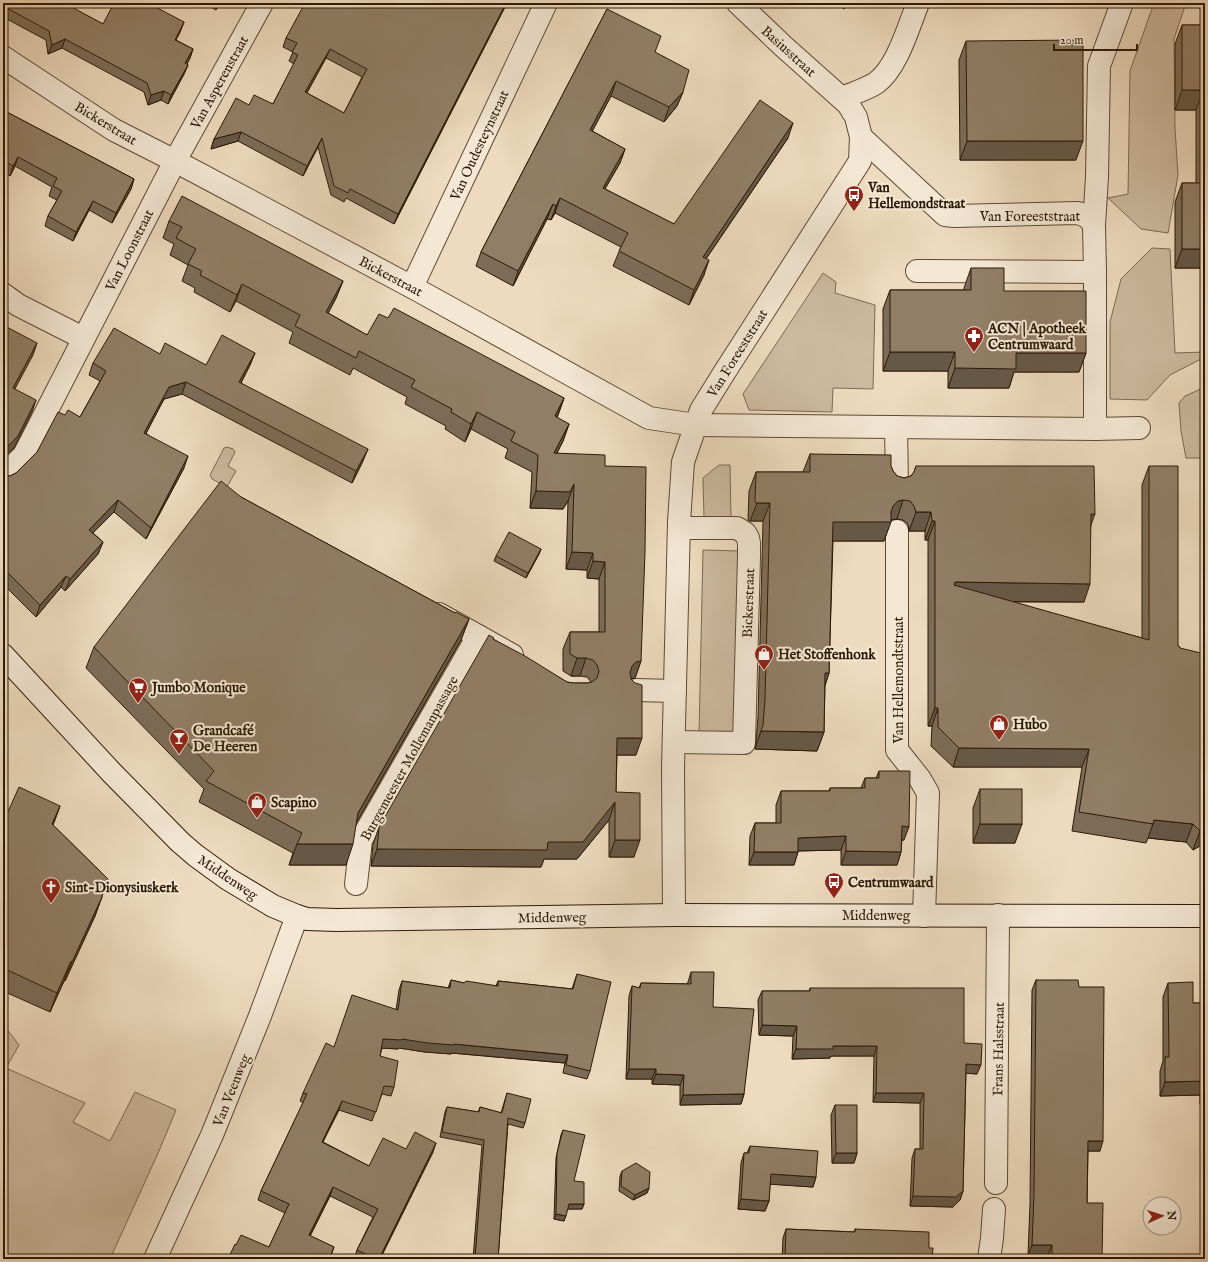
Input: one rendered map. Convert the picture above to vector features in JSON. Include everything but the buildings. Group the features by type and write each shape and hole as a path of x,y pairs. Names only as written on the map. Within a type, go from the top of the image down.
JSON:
{"street":[{"name":"Van Asperenstraat","path":"175,161 262,3"},
{"name":"Van Oudesteynstraat","path":"412,287 546,3"},
{"name":"Basiusstraat","path":"738,3 783,46 842,98"},
{"path":"842,98 874,84 886,74 895,61 918,3"},
{"name":"Van Foreeststraat","path":"1094,225 1097,177 1099,66 1122,3"},
{"name":"Bickerstraat","path":"3,57 114,130 412,287 649,418 696,425"},
{"name":"Van Foreeststraat","path":"696,425 701,410 724,372 860,161 861,137 856,118 848,104 842,98"},
{"name":"Van Foreeststraat","path":"861,137 945,214 954,216 1077,213 1087,216 1094,225"},
{"name":"Van Loonstraat","path":"3,476 24,455 175,161"},
{"path":"1094,225 1095,429"},
{"path":"917,271 1095,272"},
{"path":"3,294 18,305 83,338"},
{"path":"674,915 673,768 679,528 683,462 696,425 1095,429 1139,428"},
{"path":"896,427 897,484"},
{"name":"Bickerstraat","path":"674,742 744,743 749,557 748,538 737,528 679,528"},
{"name":"Van Hellemondtstraat","path":"897,531 897,750 920,779 928,793 924,916"},
{"path":"423,605 505,650 530,666"},
{"name":"Burgemeester Mollemanpassage","path":"356,884 361,840 478,636"},
{"name":"Middenweg","path":"3,655 112,773 180,842 209,866 228,879 273,906 307,919 341,920 674,915 1205,916"},
{"path":"636,690 675,691"},
{"name":"Frans Halsstraat","path":"996,1183 998,915"},
{"name":"Van Veenweg","path":"155,1259 212,1135 260,1016 297,916"},
{"path":"989,1259 994,1209"}],"shaded area":[{"path":"1154,3 1186,3 1174,39 1175,128 1178,175 1168,233 1141,229 1108,198 1128,194 1130,71"},
{"path":"1152,248 1170,249 1175,353 1205,352 1205,357 1170,375 1147,400 1110,399 1110,322 1121,279"},
{"path":"823,273 836,282 835,293 875,305 873,389 833,388 832,412 749,410 743,394"},
{"path":"1205,387 1205,458 1186,458 1181,431 1179,403 1185,396"},
{"path":"227,447 233,449 235,452 228,466 236,471 227,487 212,479 210,475 224,448"},
{"path":"719,465 730,465 731,517 704,518 703,478"},
{"path":"703,550 740,551 736,735 699,734"},
{"path":"3,1024 19,1045 6,1068 85,1103 73,1122 110,1141 135,1092 176,1110 110,1259 3,1259"}],"place":[{"name":"Van Hellemondstraat","path":"854,212"},
{"name":"ACN | Apotheek Centrumwaard","path":"974,353"},
{"name":"Het Stoffenhonk","path":"764,671"},
{"name":"Jumbo Monique","path":"138,704"},
{"name":"Hubo","path":"999,741"},
{"name":"Grandcafé De Heeren","path":"179,755"},
{"name":"Scapino","path":"257,819"},
{"name":"Centrumwaard","path":"834,899"},
{"name":"Sint-Dionysiuskerk","path":"51,904"}]}
